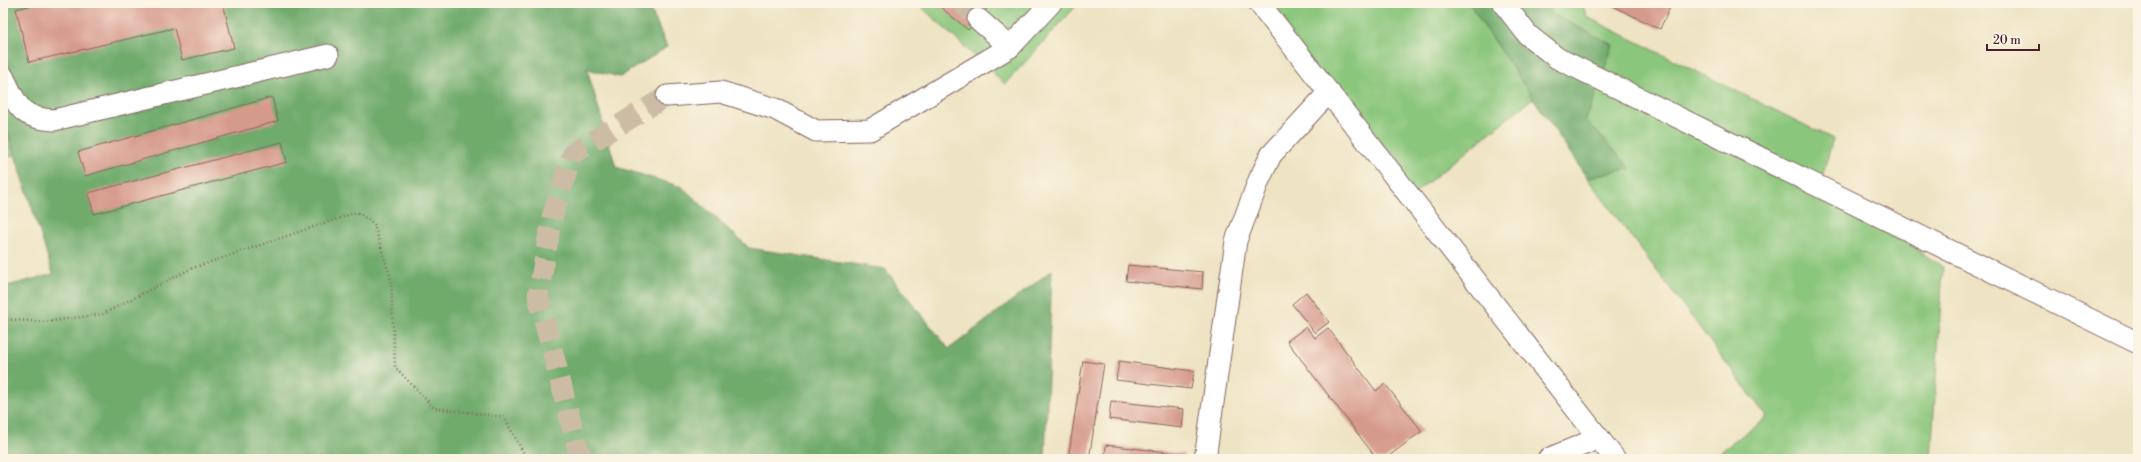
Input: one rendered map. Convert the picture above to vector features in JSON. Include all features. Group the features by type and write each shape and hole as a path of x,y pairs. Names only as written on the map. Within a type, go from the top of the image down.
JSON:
{"street":[{"path":"667,96 721,92 775,109 816,131 870,130 1010,47 1051,3"},
{"path":"1259,3 1615,459"},
{"path":"1503,3 1528,35 1557,58 2138,344"},
{"path":"978,19 1010,47"},
{"path":"3,76 18,106 36,119 54,120 328,55"},
{"path":"1206,459 1236,241 1259,180 1271,155 1329,92"},
{"path":"1548,459 1599,438"}],"path":[{"path":"3,319 45,322 103,314 190,269 356,212 374,224 392,280 395,367 434,408 504,417 527,459"}],"green space":[{"path":"3,3 648,3 667,47 620,77 587,69 616,167 682,187 749,248 885,269 949,349 1052,270 1045,459 3,459 3,287 53,274 3,117"},
{"path":"917,3 936,3 968,30 973,24 1009,58 1059,3 1079,3 1005,84"},
{"path":"986,3 1044,3 1018,30 1003,27 983,13 989,6"},
{"path":"1259,3 1469,3 1533,98 1410,197"},
{"path":"1469,3 1551,3 1550,13 1613,45 1586,120 1630,168 1587,178"},
{"path":"1551,3 1582,3 1587,17 1833,139 1816,198 1907,243 1943,267 1931,459 1711,459 1767,417 1587,178 1630,168 1586,120 1613,45 1550,13"},
{"path":"3,117 14,155 3,158"}],"building":[{"path":"40,3 223,3 234,48 182,60 174,28 29,62 16,9"},
{"path":"936,3 986,3 990,5 968,30"},
{"path":"1606,3 1672,3 1660,29"},
{"path":"272,97 278,121 85,176 78,152"},
{"path":"282,142 287,162 94,214 88,193"},
{"path":"1128,265 1203,272 1202,289 1126,281"},
{"path":"1306,292 1329,322 1315,333 1292,304"},
{"path":"1306,327 1315,338 1328,328 1376,391 1385,384 1422,431 1385,459 1377,459 1287,341"},
{"path":"1083,361 1104,364 1089,459 1068,459"},
{"path":"1119,361 1194,371 1191,389 1116,380"},
{"path":"1111,401 1184,409 1182,428 1109,419"},
{"path":"1106,445 1185,454 1184,459 1105,459"}],"tunnel":[{"path":"962,3 978,19"},
{"path":"583,459 578,449 538,296 552,217 573,153 667,96"}]}
